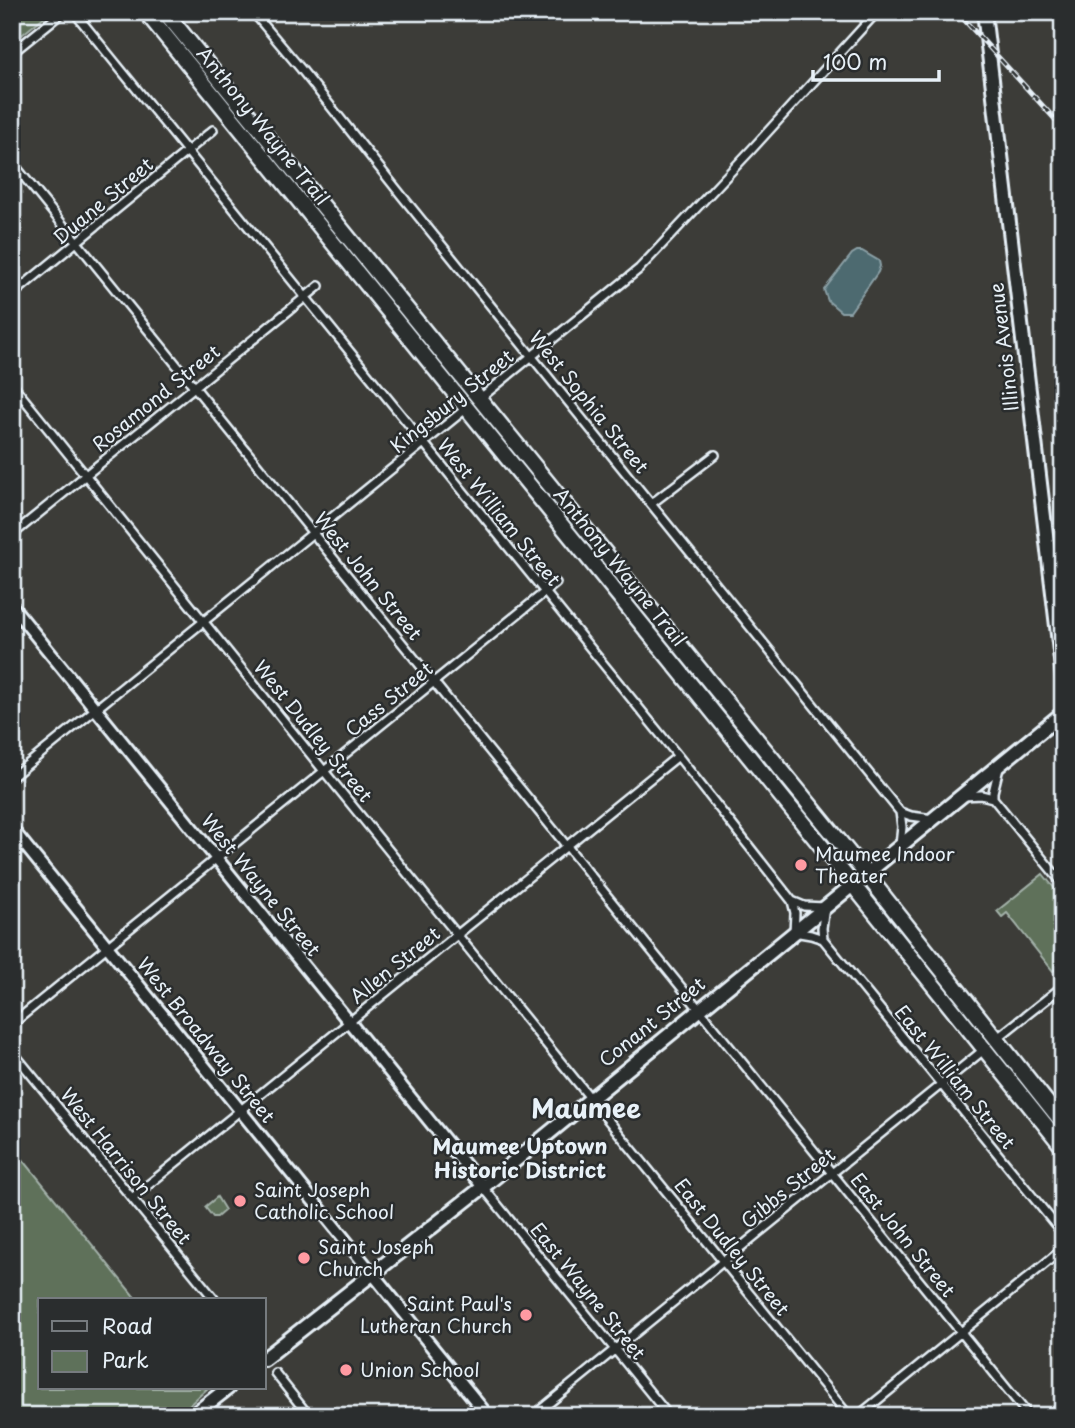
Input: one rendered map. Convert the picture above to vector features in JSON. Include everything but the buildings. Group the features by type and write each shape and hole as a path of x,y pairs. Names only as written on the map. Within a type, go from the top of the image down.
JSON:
{"highway":[{"name":"Anthony Wayne Trail","path":"146,12 1063,1147"},
{"name":"Anthony Wayne Trail","path":"165,12 866,874 1063,1123"}],"main road":[{"name":"Illinois Avenue","path":"984,12 1063,677"},
{"name":"Conant Street","path":"266,1357 483,1186 1063,713"},
{"path":"192,1416 225,1390"}],"street":[{"path":"12,53 63,12"},
{"name":"West William Street","path":"75,12 678,756 792,901"},
{"name":"West Sophia Street","path":"253,12 900,811"},
{"name":"Kingsbury Street","path":"12,777 639,269 877,12"},
{"name":"Duane Street","path":"12,295 213,130"},
{"name":"West John Street","path":"12,162 699,1009"},
{"name":"Rosamond Street","path":"12,535 319,286"},
{"name":"West Dudley Street","path":"12,384 590,1098"},
{"path":"651,504 715,455"},
{"name":"Cass Street","path":"12,1024 556,583"},
{"name":"West Wayne Street","path":"12,606 483,1186"},
{"name":"Allen Street","path":"132,1198 678,756"},
{"path":"993,798 1000,765"},
{"path":"960,797 981,795 993,798 1063,884"},
{"path":"900,811 911,817 933,819"},
{"path":"900,811 900,846"},
{"name":"West Broadway Street","path":"12,829 488,1416"},
{"path":"792,901 804,906 825,907 823,939 794,932 795,913 792,901"},
{"name":"East William Street","path":"823,939 1063,1234"},
{"name":"Gibbs Street","path":"533,1416 1063,986"},
{"name":"East John Street","path":"699,1009 1029,1416"},
{"name":"West Harrison Street","path":"12,1051 213,1298"},
{"name":"East Dudley Street","path":"590,1098 849,1416"},
{"name":"East Wayne Street","path":"483,1186 669,1416"},
{"path":"858,1416 1063,1249"},
{"path":"275,1373 309,1416"}],"green space":[{"path":"12,12 50,12 12,43"},
{"path":"1043,874 1063,899 1063,963 1053,971 1007,913 1002,917 997,911"},
{"path":"12,1146 135,1298 38,1298 38,1390 206,1390 185,1409 190,1416 12,1416"},
{"path":"217,1197 225,1210 213,1217 205,1207"}],"water":[{"path":"857,251 879,261 880,266 850,312 841,312 828,301 824,290"}],"railway":[{"path":"957,12 1063,128"}],"place":[{"name":"Maumee Indoor Theater","path":"801,865"},
{"name":"Saint Joseph Catholic School","path":"240,1201"},
{"name":"Saint Joseph Church","path":"304,1258"},
{"name":"Saint Paul's Lutheran Church","path":"526,1315"},
{"name":"Union School","path":"346,1370"}],"district":[{"name":"Maumee","path":"586,1109"},
{"name":"Maumee Uptown Historic District","path":"520,1159"}]}
